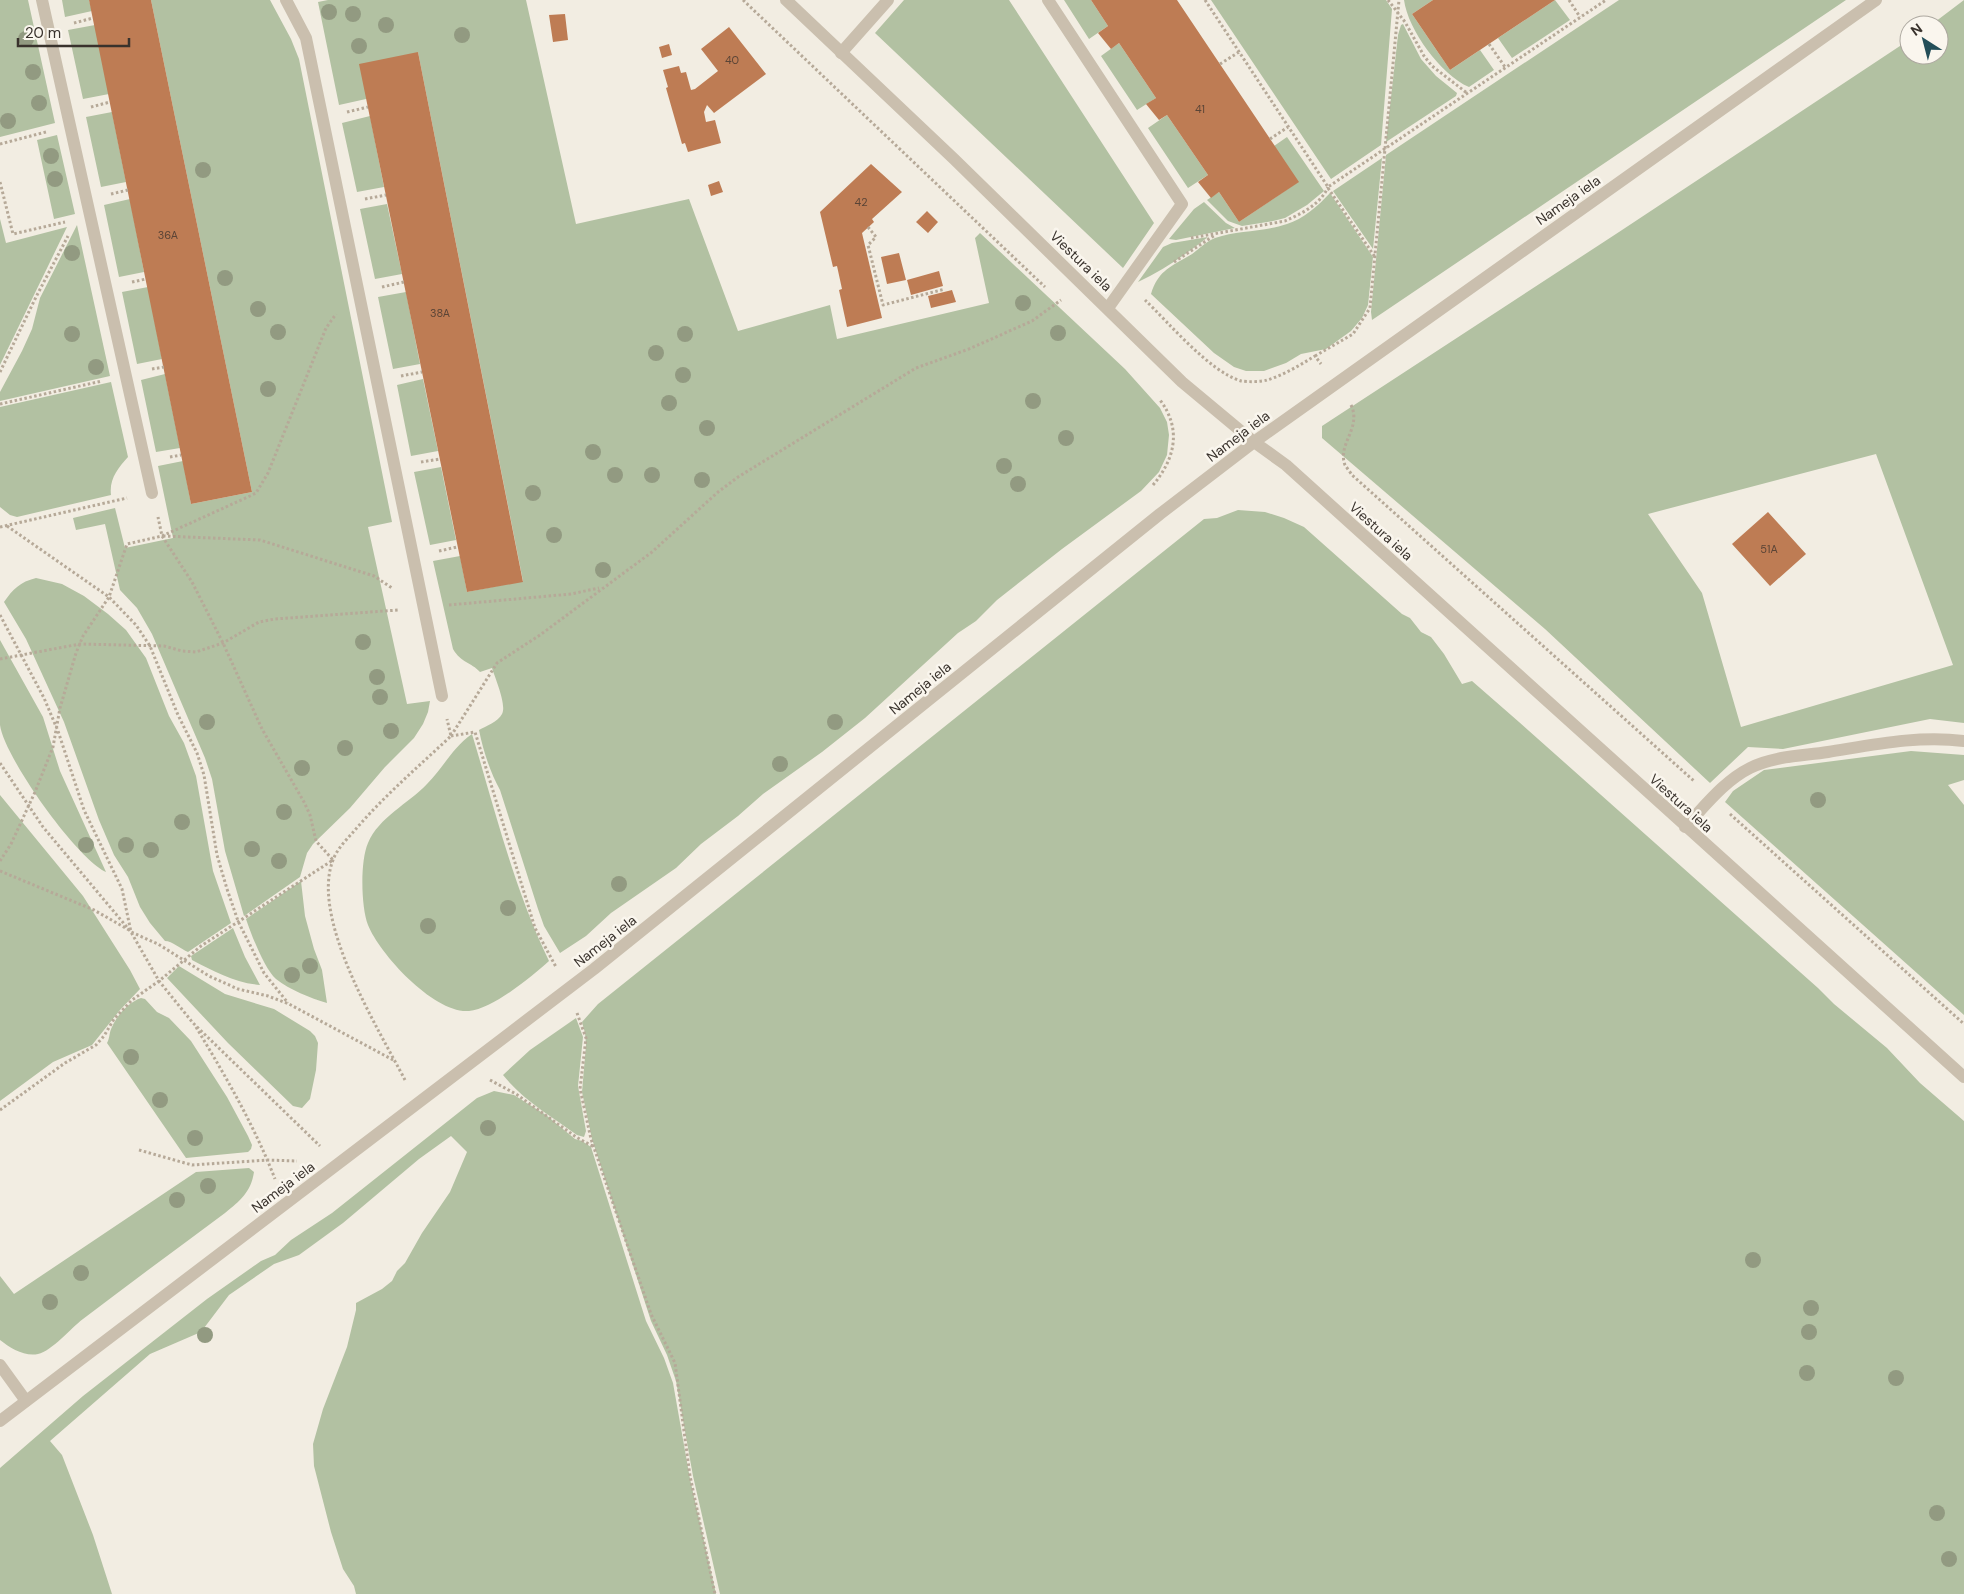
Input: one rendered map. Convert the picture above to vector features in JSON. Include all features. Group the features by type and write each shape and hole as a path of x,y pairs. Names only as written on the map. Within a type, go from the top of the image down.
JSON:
{"street":[{"path":"42,0 152,493"},
{"path":"286,0 306,38 442,696"},
{"name":"Viestura iela","path":"786,0 1108,308 1182,382 1254,442 1286,465 1964,1077"},
{"path":"841,53 888,0"},
{"path":"1048,0 1182,204 1108,308"},
{"name":"Nameja iela","path":"0,1421 568,989 1160,514 1254,442 1876,0"},
{"path":"1685,827 1732,780 1764,761 1905,741 1933,739 1964,741"},
{"path":"0,1365 26,1401"}],"path":[{"path":"743,0 1045,288"},
{"path":"1205,0 1375,257"},
{"path":"1388,0 1405,22 1424,56 1432,66 1466,93"},
{"path":"1126,282 1205,359 1228,376 1242,381 1266,380 1291,370 1353,334 1370,308 1399,0"},
{"path":"1569,0 1580,17"},
{"path":"1150,248 1183,239 1285,221 1297,216 1319,201 1328,187 1606,0"},
{"path":"1489,44 1504,67"},
{"path":"1220,64 1239,52"},
{"path":"0,144 70,126"},
{"path":"1270,139 1288,127"},
{"path":"0,182 12,234 76,220"},
{"path":"0,372 36,297 87,200"},
{"path":"868,228 876,237 868,245 883,305 944,289"},
{"path":"1168,267 1217,234"},
{"path":"418,1104 358,991 335,928 329,902 328,882 333,860 346,840 368,815 451,736 497,662 540,635 602,587 652,552 718,492 738,477 916,368 969,349 1032,321 1083,284"},
{"path":"0,861 11,844 53,747 60,708 80,644 90,624 109,597 127,544 162,536 256,493 268,473 326,328 335,315 359,292"},
{"path":"1052,294 1066,308"},
{"path":"1315,356 1355,413 1353,426 1344,447 1344,464 1352,475 1964,1024"},
{"path":"0,404 126,375"},
{"path":"1155,395 1162,402 1171,420 1173,434 1172,456 1163,473 1144,494 1160,514"},
{"path":"0,527 152,493"},
{"path":"7,526 109,597 136,625 150,646 178,715 197,752 204,775 217,855 226,889 238,921 264,973 288,1004"},
{"path":"162,536 260,540 374,576 424,608"},
{"path":"162,536 192,582 223,643 262,729 304,802 310,815 316,841 333,860"},
{"path":"0,660 80,644 164,646 182,651 196,652 210,649 259,622 274,618 424,608 571,594 602,587"},
{"path":"0,615 56,727 84,810 122,889 131,932"},
{"path":"442,696 451,736"},
{"path":"451,736 475,732 536,928 568,989 586,1038 580,1089 594,1147 651,1314 675,1363 690,1476 715,1594"},
{"path":"0,763 42,827 131,932 159,981 193,1023 338,1164"},
{"path":"0,1110 65,1063 96,1045 114,1019 132,1000 159,981 183,960 238,921 333,860"},
{"path":"0,871 94,910 131,932 158,944 209,976 238,989 268,996 288,1004 395,1061"},
{"path":"193,1023 230,1084 261,1143 285,1204"},
{"path":"466,1066 516,1094 576,1137 594,1147"},
{"path":"139,1150 192,1165 268,1160 338,1164"}],"green space":[{"path":"0,0 28,0 55,123 0,137"},
{"path":"62,0 89,0 92,11 65,17"},
{"path":"151,0 270,0 291,39 299,59 392,522 368,527 407,704 430,701 423,724 414,738 385,767 350,808 313,844 307,853 300,877 244,916 225,851 212,779 205,758 152,634 137,608 120,590 105,524 76,530 73,518 115,508 125,548 173,538 158,466 183,461 191,504 252,492"},
{"path":"328,0 526,0 576,224 689,199 738,331 830,305 837,339 989,303 975,238 980,233 1125,369 1160,408 1167,422 1169,435 1167,455 1159,472 1141,491 997,600 976,621 958,633 865,718 822,752 763,794 701,844 676,868 611,913 586,936 560,953 544,926 500,790 485,753 479,730 495,722 502,714 503,704 498,685 492,668 480,672 459,657 453,649 433,561 460,556 467,592 523,581 418,52 366,99 339,105 318,2"},
{"path":"904,0 1009,0 1154,223 1123,268 875,33"},
{"path":"1064,0 1091,0 1108,26 1089,39"},
{"path":"1211,0 1386,0 1392,9 1381,145 1331,179"},
{"path":"1404,0 1433,0 1412,14 1450,70 1480,50 1494,70 1469,87 1458,81 1437,62 1419,38 1412,25"},
{"path":"1555,0 1570,20 1512,58 1498,38"},
{"path":"1619,0 1846,0 1372,320 1371,312 1386,155"},
{"path":"1964,0 1964,723 1930,719 1783,749 1748,747 1710,783 1545,629 1322,438 1322,426 1899,47 1899,65 1949,65 1949,15 1944,15","holes":["1876,454 1953,665 1741,727 1702,593 1648,514"]},
{"path":"1403,24 1421,59 1436,76 1457,93 1456,96 1386,142 1398,35"},
{"path":"95,25 109,94 83,99 68,30"},
{"path":"1119,43 1156,98 1137,110 1101,56"},
{"path":"112,112 126,182 101,187 86,117"},
{"path":"1167,115 1208,175 1188,188 1148,128"},
{"path":"370,116 384,187 357,192 342,123"},
{"path":"57,135 75,214 54,219 37,140"},
{"path":"1287,137 1324,191 1307,205 1285,218 1242,226 1228,221 1207,200 1219,192 1239,222 1298,182 1274,146"},
{"path":"1382,158 1373,249 1333,191"},
{"path":"1330,193 1373,257 1368,305 1362,318 1351,331 1326,349 1301,354 1286,363 1264,371 1246,371 1234,367 1214,353 1151,294 1157,280 1164,271 1191,255 1211,240 1224,235 1278,227 1293,222 1310,212"},
{"path":"130,199 144,272 119,277 104,205"},
{"path":"1204,202 1226,223 1235,228 1176,240 1169,239 1194,209"},
{"path":"387,204 402,274 375,279 360,209"},
{"path":"0,219 6,243 67,227 0,365"},
{"path":"77,225 110,376 0,401 0,392 32,329 40,298"},
{"path":"1208,237 1157,272 1138,282 1163,247 1172,243"},
{"path":"148,287 162,359 137,364 122,292"},
{"path":"406,292 420,364 393,369 378,297"},
{"path":"165,374 180,448 156,452 141,380"},
{"path":"423,379 438,451 411,456 397,385"},
{"path":"111,382 128,457 113,479 111,495 17,517 10,515 0,507 0,407"},
{"path":"441,467 456,540 430,545 414,472"},
{"path":"1238,510 1265,512 1304,527 1402,614 1410,618 1421,632 1431,637 1462,684 1472,681 1834,1004 1887,1048 1920,1083 1964,1121 1964,1594 720,1594 693,1476 676,1381 667,1355 651,1321 592,1139 582,1092 586,1045 582,1022 598,1004 1204,519 1217,518"},
{"path":"36,578 62,584 84,596 126,630 146,658 169,716 184,743 196,776 213,871 231,923 188,952 165,941 140,907 128,877 114,855 99,820 64,722 26,639 4,602 17,587"},
{"path":"0,640 43,717 60,771 106,872 93,863 61,828 14,760 0,725"},
{"path":"472,734 515,878 549,961 500,999 479,1009 469,1011 455,1009 425,993 384,952 368,925 362,884 365,851 373,834 386,818 433,778 453,751"},
{"path":"1911,751 1964,755 1964,780 1948,785 1964,805 1964,1015 1725,802 1733,791 1764,770"},
{"path":"0,795 83,896 140,989 120,1010 92,1045 53,1062 0,1101"},
{"path":"301,881 305,916 322,970 327,1003 287,987 276,979 263,960 246,919"},
{"path":"233,928 245,957 260,985 233,979 192,960 191,956"},
{"path":"179,966 225,994 274,1009 315,1036 318,1043 316,1070 310,1099 302,1108 293,1106 228,1043 167,978"},
{"path":"141,998 145,999 157,1012 169,1018 191,1041 227,1097 248,1136 252,1145 248,1152 186,1158 107,1043 114,1022 120,1014 128,1006"},
{"path":"576,1018 583,1037 578,1086 586,1131 584,1137 577,1135 538,1107 519,1092 503,1075 530,1050"},
{"path":"494,1091 514,1095 546,1115 575,1139 591,1147 646,1321 664,1358 673,1383 690,1479 716,1594 356,1594 354,1586 343,1569 331,1532 314,1466 313,1444 323,1409 347,1347 356,1303 382,1289 392,1281 450,1192 467,1152 451,1136 419,1159 343,1223 299,1255 274,1264 229,1295 201,1332 150,1354 50,1441 62,1455 93,1535 112,1594 0,1594 0,1468 83,1396 207,1299 261,1261 275,1255 291,1240 332,1213 477,1098"},
{"path":"249,1168 254,1172 253,1179 247,1191 235,1204 83,1319 49,1349 33,1355 13,1349 0,1340 0,1276 14,1294 196,1172"}],"building":[{"path":"89,0 151,0 252,492 191,504"},
{"path":"1091,0 1177,0 1299,182 1239,222 1219,192 1211,198 1198,182 1208,175 1167,115 1159,120 1146,104 1156,98 1119,43 1111,49 1098,33 1108,26"},
{"path":"1433,0 1555,0 1450,70 1412,14"},
{"path":"565,14 568,40 553,42 549,15"},
{"path":"729,27 766,74 714,113 707,105 704,112 706,122 715,120 721,143 688,152 685,143 682,144 666,88 668,87 663,70 679,66 681,73 686,72 691,90 695,89 718,71 701,49"},
{"path":"669,44 672,55 662,58 659,47"},
{"path":"418,52 523,582 467,592 359,64"},
{"path":"871,164 902,192 872,219 874,222 862,233 882,318 847,327 839,290 842,289 837,266 833,267 820,212"},
{"path":"719,181 723,192 711,196 708,185"},
{"path":"927,211 938,222 928,233 916,222"},
{"path":"899,253 906,280 887,284 881,257"},
{"path":"939,271 943,286 911,295 907,280"},
{"path":"952,290 956,302 931,308 928,296"},
{"path":"1768,512 1806,554 1770,586 1732,544"}]}
